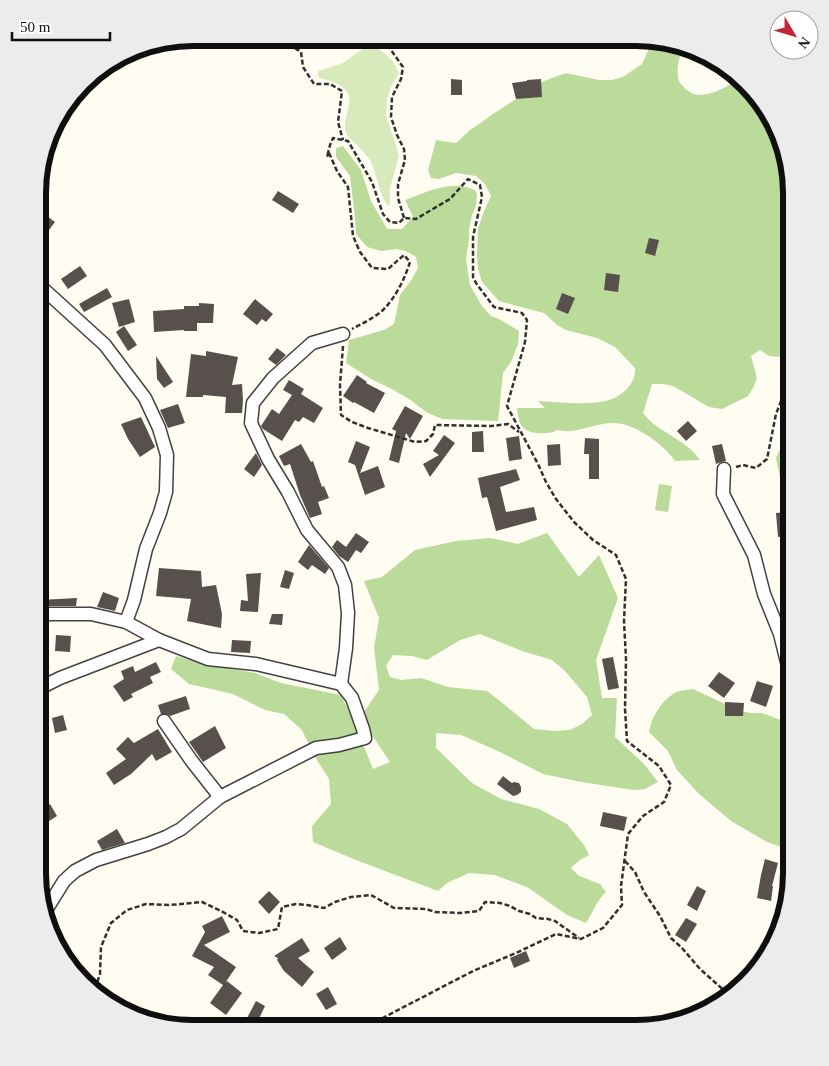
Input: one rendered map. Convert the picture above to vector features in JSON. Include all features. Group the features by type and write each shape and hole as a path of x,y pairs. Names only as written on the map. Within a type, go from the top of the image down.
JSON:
{"street":[{"path":"46,291 105,345 144,398 159,428 167,455 166,492 146,549 134,600 126,622"},
{"path":"341,684 348,613 344,585 338,567 307,530 288,492 268,459 251,423 253,403 273,378 312,343 343,334"},
{"path":"724,469 723,494 754,555 764,594 782,643"},
{"path":"46,614 91,614 126,622 159,640 208,659 256,664 341,684 352,698 365,738 339,745 316,748 220,797 181,829 166,837 96,860 75,871 64,882 50,905"},
{"path":"46,686 60,678 159,640"},
{"path":"164,721 220,797"}],"path":[{"path":"292,46 301,52"},
{"path":"298,46 303,67 314,84 330,84 342,91 338,122 343,140"},
{"path":"389,46 403,67 401,79 392,97 391,117 404,148 405,160 398,184 398,198 404,218"},
{"path":"738,87 751,103"},
{"path":"327,156 333,138 348,141 372,182 383,214 390,222 398,222 404,218 416,219 450,199 468,179 480,185 482,197 473,237 474,277 476,283 494,307 522,314 527,320 525,342 507,406 556,499 574,522 593,540 616,555 626,579 624,621 627,741 659,766 671,785 664,802 644,816 628,834 621,886 622,905 603,928 581,939 556,934 473,971 380,1019"},
{"path":"329,152 348,187 353,236 360,252 372,268 388,269 404,255 410,262 396,294 383,309 343,334 340,385 341,415 352,422 415,442 426,441 433,434 435,425 492,426 508,424 520,432"},
{"path":"724,469 743,465 756,468 767,459 776,414 783,397"},
{"path":"625,860 635,872 644,892 660,916 671,938 700,969 724,990"},
{"path":"97,984 102,947 111,923 127,910 146,904 170,905 202,902 237,920 243,932 259,933 278,929 282,907 296,904 324,908 352,896 371,895 394,908 426,909 435,912 460,913 479,911 485,902 500,903 536,918 555,921 581,939"}],"green space":[{"path":"367,46 372,46 382,51 394,64 399,73 387,99 386,115 399,155 390,188 389,207 380,191 369,158 347,135 345,121 349,107 348,94 344,88 336,83 318,77 318,71 343,63"},
{"path":"648,47 682,54 679,60 678,78 681,85 692,93 699,95 711,93 732,83 740,89 763,120 772,137 778,155 781,174 783,194 783,351 779,357 769,356 760,350 751,356 757,378 753,388 748,396 722,409 709,407 673,386 652,384 643,413 656,426 687,446 700,460 675,461 664,448 648,436 623,424 609,423 575,430 558,430 550,433 532,432 522,426 517,408 545,408 538,401 584,403 613,399 629,386 634,378 635,368 615,347 597,338 566,330 557,325 544,313 499,301 482,282 478,269 478,228 491,196 485,184 476,176 456,173 439,179 431,178 428,170 436,140 456,143 493,114 544,81 566,73 599,80 612,80 623,77 642,64"},
{"path":"343,146 361,170 371,201 387,229 402,229 413,217 405,200 431,190 449,186 467,187 476,191 476,206 469,230 466,259 470,285 482,306 491,316 519,331 518,344 511,362 503,373 498,421 442,419 426,412 412,401 346,363 349,340 384,330 394,324 400,295 418,268 416,257 406,251 396,249 381,251 367,247 356,234 350,176 336,157 336,148"},
{"path":"783,443 783,484 781,483 776,458"},
{"path":"659,484 672,486 668,512 655,510"},
{"path":"547,533 579,577 599,555 618,598 596,660 602,698 617,698 615,737 644,764 658,782 645,789 634,790 543,774 461,735 436,733 436,748 472,783 501,799 539,809 567,824 584,845 589,855 571,868 579,876 600,884 606,892 597,903 586,923 567,915 527,887 495,875 469,873 447,883 438,891 313,842 312,826 331,804 329,779 315,757 302,730 284,714 265,710 233,694 189,684 171,669 176,656 199,663 255,673 281,683 341,695 373,769 390,762 364,723 364,712 379,690 374,648 379,618 364,581 382,577 415,550 456,541 490,538 518,544","holes":["480,634 522,651 552,660 565,671 587,697 592,715 582,724 570,730 534,729 487,691 448,687 421,678 401,680 390,677 386,666 393,655 412,656 427,660 460,640"]},
{"path":"693,689 740,711 762,713 782,721 782,847 767,842 731,821 699,794 677,770 668,751 649,732 654,716 664,701 683,690"}],"building":[{"path":"451,79 462,80 462,95 451,95"},
{"path":"541,79 542,97 516,99 512,83"},
{"path":"278,191 299,204 293,213 272,200"},
{"path":"46,215 55,222 46,234"},
{"path":"649,238 659,240 655,256 645,253"},
{"path":"80,266 87,276 68,289 61,279"},
{"path":"606,273 620,275 618,292 604,290"},
{"path":"107,288 112,297 84,312 79,304"},
{"path":"562,293 575,298 568,314 556,309"},
{"path":"129,299 135,322 119,327 112,303"},
{"path":"255,299 273,314 266,322 262,319 257,325 243,314"},
{"path":"199,303 214,304 213,323 197,323 197,331 154,332 153,311 184,309 184,306 199,306"},
{"path":"124,326 137,345 128,351 116,332"},
{"path":"277,348 286,355 276,365 268,359"},
{"path":"206,351 238,357 232,385 242,384 242,413 225,413 226,397 203,395 203,397 186,397 191,354 206,356"},
{"path":"156,356 173,382 164,388 157,379"},
{"path":"357,375 366,383 385,393 374,413 343,396"},
{"path":"289,380 304,389 301,394 323,408 314,423 303,417 299,422 295,420 282,441 261,426 272,409 279,414 292,395 283,390"},
{"path":"178,404 185,423 168,428 160,410"},
{"path":"405,406 423,416 410,439 406,433 399,463 389,460 396,431 392,429"},
{"path":"141,417 155,447 140,457 121,424"},
{"path":"688,421 697,431 686,441 677,431"},
{"path":"483,431 484,452 472,452 472,432"},
{"path":"444,435 455,443 430,477 423,464 439,455 433,451"},
{"path":"519,436 522,459 509,461 506,438"},
{"path":"585,438 599,439 599,479 589,479 589,454 584,454"},
{"path":"356,441 370,447 360,473 378,466 385,487 365,495 355,465 348,462"},
{"path":"301,444 311,462 313,461 322,487 324,486 329,498 318,502 322,514 310,518 290,464 284,466 279,456"},
{"path":"560,444 561,465 548,466 547,445"},
{"path":"722,444 726,461 716,464 712,446"},
{"path":"256,453 262,465 254,477 244,469"},
{"path":"516,469 520,480 500,487 506,512 534,507 537,520 496,531 487,497 482,498 478,478"},
{"path":"783,512 783,537 778,537 776,513"},
{"path":"356,533 369,542 361,553 356,550 348,562 339,556 332,547 337,540 346,547"},
{"path":"309,545 329,568 325,574 312,565 308,570 298,562"},
{"path":"159,568 201,571 202,587 216,585 222,614 221,628 187,621 191,599 156,596"},
{"path":"285,570 294,573 289,589 280,587"},
{"path":"261,573 258,612 240,611 241,600 248,601 246,574"},
{"path":"103,592 119,598 115,611 97,607"},
{"path":"77,598 76,606 46,606 46,600"},
{"path":"272,614 283,614 282,625 269,624"},
{"path":"56,635 71,636 70,652 55,651"},
{"path":"232,640 251,641 250,653 231,652"},
{"path":"613,657 619,688 608,690 602,659"},
{"path":"156,662 161,672 150,677 153,683 131,694 133,697 124,702 113,686 124,679 121,671 133,666 135,672"},
{"path":"719,672 735,683 724,698 708,686"},
{"path":"757,681 773,686 766,707 750,701"},
{"path":"186,696 190,709 170,716 161,714 158,705"},
{"path":"725,702 744,703 743,716 725,716"},
{"path":"63,715 67,730 55,733 52,718"},
{"path":"215,726 226,748 203,762 189,742"},
{"path":"158,729 172,752 156,761 152,754 131,774 114,785 106,773 126,759 116,749 128,737 134,743"},
{"path":"503,776 512,783 519,783 521,792 513,796 497,784"},
{"path":"50,804 57,816 46,823 46,806"},
{"path":"603,812 627,817 624,831 600,826"},
{"path":"117,829 125,843 102,850 97,841"},
{"path":"765,859 778,863 772,886 771,901 757,898"},
{"path":"697,886 706,891 697,911 687,905"},
{"path":"269,891 280,902 269,914 258,902"},
{"path":"222,916 230,932 204,945 236,967 225,983 227,981 242,993 226,1015 210,1003 223,985 208,975 214,967 192,956 205,932 202,926"},
{"path":"686,918 697,924 686,942 675,935"},
{"path":"340,937 347,949 332,960 324,948"},
{"path":"302,938 310,951 298,958 314,972 302,987 284,971 277,960 278,958 274,956"},
{"path":"526,951 530,961 514,968 510,958"},
{"path":"328,987 337,1004 326,1010 316,994"},
{"path":"256,1001 265,1006 259,1019 247,1019"}]}
